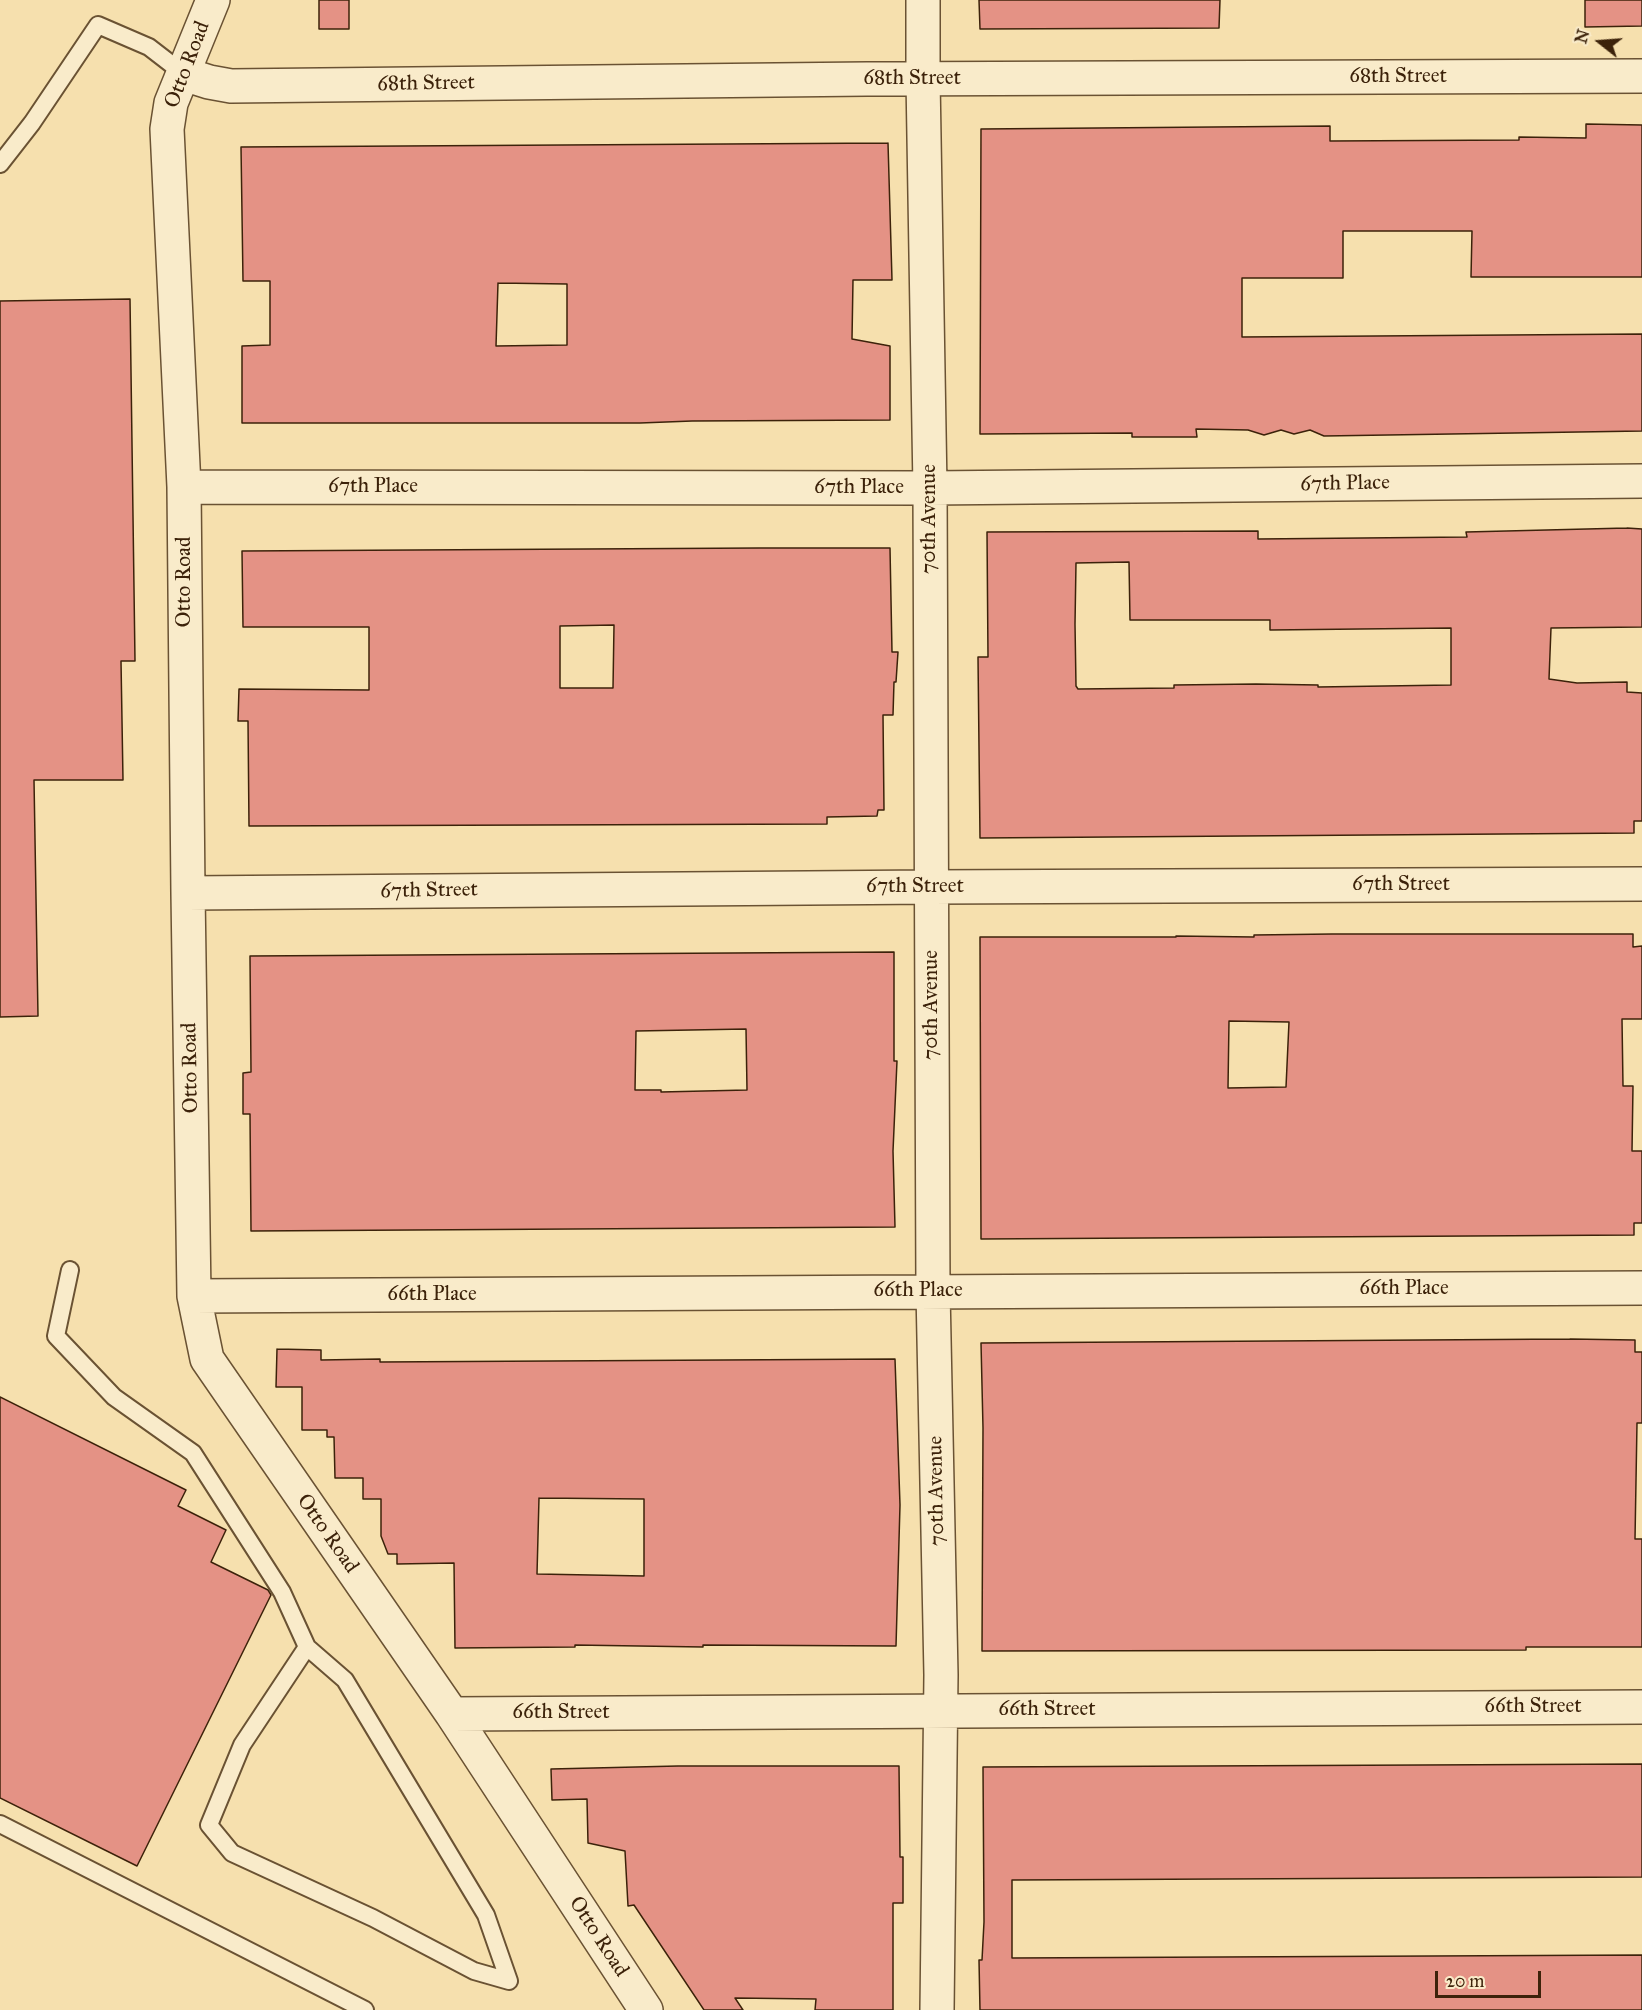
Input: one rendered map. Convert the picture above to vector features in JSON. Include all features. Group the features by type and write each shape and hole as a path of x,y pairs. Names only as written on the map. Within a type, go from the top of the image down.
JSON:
{"street":[{"name":"Otto Road","path":"213,0 171,102 167,129 184,487 194,1296 207,1359 452,1714 646,2010"},
{"name":"70th Avenue","path":"923,0 930,488 933,1291 941,1710 937,2010"},
{"name":"68th Street","path":"184,74 231,86 1642,76"},
{"name":"67th Place","path":"184,487 930,488 1642,481"},
{"name":"67th Street","path":"188,893 1642,884"},
{"name":"66th Place","path":"194,1296 1642,1288"},
{"name":"66th Street","path":"452,1714 1642,1707"}],"lane":[{"path":"0,164 32,123 98,25 149,47 184,74"},
{"path":"70,1270 56,1336 114,1397 193,1453 282,1592 307,1647 345,1680 486,1915 509,1981 474,1971 373,1918 232,1853 209,1825 242,1745 307,1647"},
{"path":"0,1824 364,2010"}],"building":[{"path":"319,0 349,0 349,29 319,29"},
{"path":"979,0 1220,0 1219,28 980,29"},
{"path":"1585,0 1642,0 1642,26 1585,27"},
{"path":"1586,124 1642,125 1642,277 1471,277 1472,231 1343,231 1343,278 1242,278 1242,337 1642,334 1642,431 1324,436 1310,430 1294,434 1281,430 1264,435 1248,430 1196,429 1197,437 1132,437 1132,433 980,434 981,129 1330,126 1330,141 1519,140 1519,137 1586,138"},
{"path":"888,143 892,280 853,280 852,339 890,346 890,420 640,423 242,423 242,346 270,345 270,281 243,281 241,147","holes":["498,283 567,284 567,345 496,346"]},
{"path":"130,299 135,661 121,661 123,780 34,780 38,1016 0,1017 0,301"},
{"path":"1642,529 1642,627 1551,628 1549,679 1577,683 1627,682 1627,692 1642,693 1642,821 1634,821 1634,833 980,838 978,657 988,657 987,532 1258,531 1258,539 1467,537 1466,532","holes":["1129,562 1130,620 1270,620 1270,630 1451,628 1451,685 1318,687 1318,685 1256,684 1078,689 1076,686 1075,624 1076,563"]},
{"path":"890,548 892,652 898,652 893,715 883,715 884,810 878,810 877,816 827,817 827,824 249,826 248,721 238,721 239,689 369,690 369,627 243,627 242,551","holes":["614,625 613,688 560,688 560,626"]},
{"path":"1633,934 1633,947 1642,946 1642,1019 1622,1019 1623,1086 1633,1086 1632,1151 1642,1151 1642,1223 1634,1223 1634,1235 981,1239 980,937 1254,937 1254,935","holes":["1229,1021 1289,1022 1286,1087 1228,1088"]},
{"path":"894,952 894,1061 897,1061 893,1151 895,1227 251,1231 250,1114 243,1114 243,1073 251,1072 250,956","holes":["746,1029 747,1090 661,1092 661,1090 635,1090 636,1031"]},
{"path":"1635,1340 1635,1352 1642,1352 1642,1423 1637,1423 1635,1539 1642,1539 1642,1647 1526,1647 1526,1650 982,1651 981,1343"},
{"path":"277,1349 321,1350 321,1360 380,1359 380,1362 895,1359 900,1505 896,1646 575,1645 575,1647 455,1648 454,1563 397,1564 397,1554 388,1554 381,1536 381,1499 363,1499 363,1478 335,1478 334,1437 327,1437 327,1430 302,1430 302,1387 276,1387","holes":["539,1498 644,1499 644,1576 537,1574"]},
{"path":"0,1397 186,1490 178,1506 226,1530 211,1562 268,1590 271,1595 137,1866 0,1798"},
{"path":"1642,1764 1642,1877 1012,1880 1012,1958 1642,1955 1642,2010 980,2010 979,1960 982,1960 984,1922 983,1767"},
{"path":"678,1766 899,1766 903,1903 893,1903 893,2010 815,2010 816,1999 735,1998 743,2010 704,2010 634,1905 628,1906 625,1851 588,1843 587,1799 552,1800 551,1769"}]}
